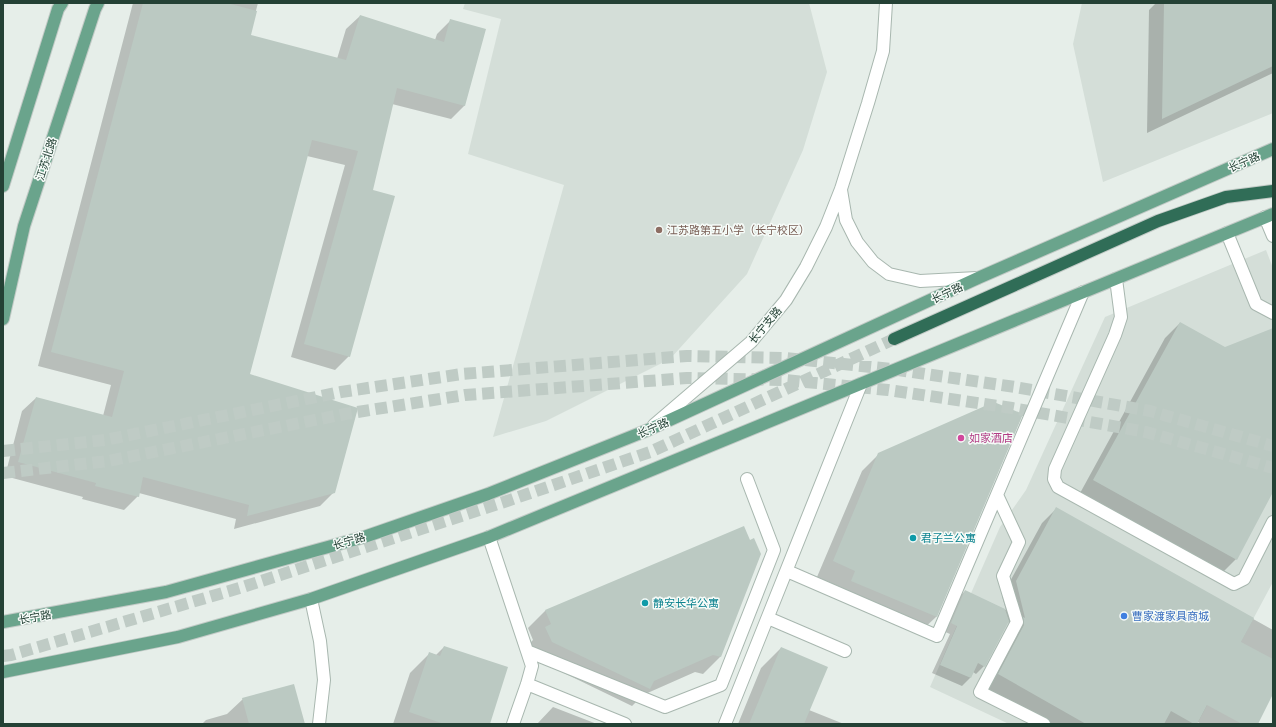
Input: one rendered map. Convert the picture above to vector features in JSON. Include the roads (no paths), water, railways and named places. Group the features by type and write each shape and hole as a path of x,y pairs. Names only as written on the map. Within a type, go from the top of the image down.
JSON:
{"highway":[{"path":"894,339 1158,221 1226,197 1273,191"}],"main road":[{"path":"3,186 58,9 62,3"},
{"name":"江苏北路","path":"3,319 24,226 95,8 98,3"},
{"name":"长宁路","path":"3,622 166,592 364,538 488,494 648,430 978,278 1273,149"},
{"path":"3,672 178,637 311,599 489,537 1269,216"}],"street":[{"name":"长宁支路","path":"648,430 751,342 786,300 806,267 826,227 841,189 883,51 886,3"},
{"name":"长宁支路","path":"841,189 846,220 857,242 873,262 889,274 920,281 978,278"},
{"path":"1269,216 1273,236"},
{"path":"1227,233 1256,304 1273,314"},
{"path":"1116,279 1120,317 1117,329 1055,469 1054,479 1058,487 1234,584 1244,580 1273,522"},
{"path":"786,571 937,636 1083,292"},
{"path":"726,724 861,384"},
{"path":"527,651 665,707 721,685 774,550 747,480"},
{"path":"997,495 1019,542 1003,576 1017,622 980,692 1044,724"},
{"path":"489,537 532,666 513,724"},
{"path":"774,550 792,558"},
{"path":"311,599 320,641 324,680 319,724"},
{"path":"768,618 845,651"},
{"path":"527,684 625,724"}],"tunnel":[{"path":"3,656 11,655 243,587 507,501 650,452 894,339"},
{"path":"3,451 105,440 341,392 462,374 687,356 786,358 891,369 1015,387 1150,411 1273,446"},
{"path":"3,473 108,461 345,414 465,395 687,378 785,380 888,390 1012,408 1146,432 1273,468"}],"place":[{"name":"江苏路第五小学（长宁校区）","path":"659,230"},
{"name":"如家酒店","path":"961,438"},
{"name":"君子兰公寓","path":"913,538"},
{"name":"静安长华公寓","path":"645,603"},
{"name":"曹家渡家具商城","path":"1124,616"}]}
